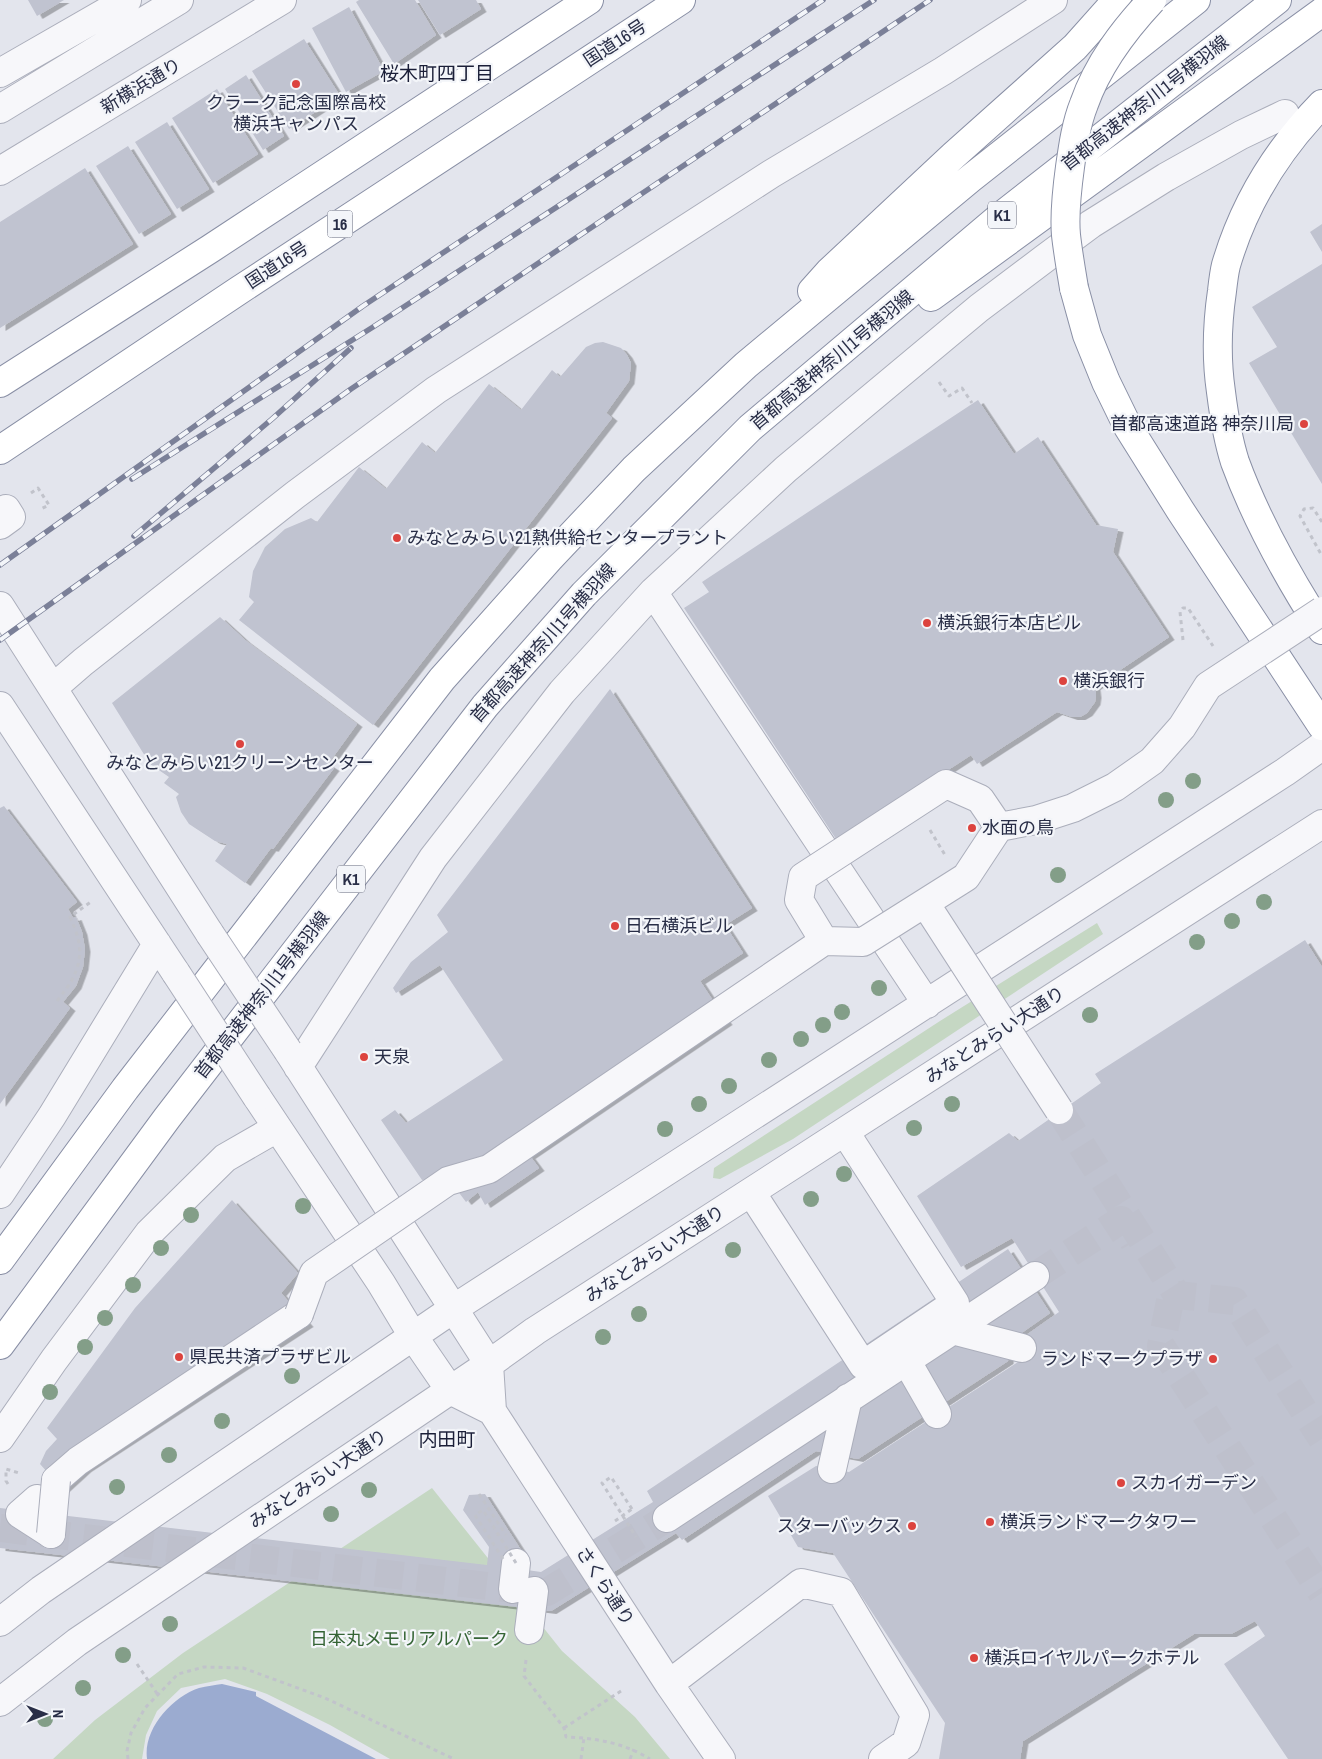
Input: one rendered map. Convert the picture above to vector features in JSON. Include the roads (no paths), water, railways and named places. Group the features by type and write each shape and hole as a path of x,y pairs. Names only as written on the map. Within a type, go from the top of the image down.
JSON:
{"highway":[{"path":"0,383 589,0"},
{"name":"国道16号","path":"0,450 246,285 681,0"},
{"path":"746,365 829,272 953,156 1075,47 1117,0"},
{"path":"1152,0 1115,43 1098,71 1079,119 1067,194 1066,234 1074,288 1088,335 1103,374 1128,427 1164,486 1322,726"},
{"path":"0,1260 125,1089 442,679 549,559 634,469 746,365 971,178 1196,0"},
{"name":"首都高速神奈川1号横羽線","path":"0,1345 167,1118 486,706 584,594 750,428 1000,216 1277,0"},
{"path":"750,428 1322,12"},
{"path":"1322,104 1303,124 1273,164 1245,214 1226,266 1219,314 1217,364 1224,416 1235,460 1244,484 1280,559 1322,630"}],"street":[{"path":"0,73 127,0"},
{"path":"0,110 179,0"},
{"name":"新横浜通り","path":"0,171 282,0"},
{"path":"53,688 295,494 436,390 771,174 944,71 1053,0"},
{"path":"293,1059 433,858 562,692 653,592 786,469 972,314 1044,259 1091,224 1166,177 1241,135 1285,114"},
{"path":"653,592 927,1004"},
{"path":"0,606 489,1364"},
{"path":"37,1499 20,1514 51,1534 56,1480 78,1461 299,1314 314,1273 448,1181 489,1169 824,941 863,942 966,877 999,827 1036,820 1073,808 1115,787 1152,761 1182,726 1208,686 1322,611"},
{"path":"0,706 450,1390 492,1411"},
{"path":"0,1622 41,1590 453,1309 927,1004 1322,746"},
{"path":"824,941 800,900 803,877 912,799 946,784 980,799 999,827"},
{"name":"みなとみらい大通り","path":"0,1702 77,1642 535,1331 1322,824"},
{"path":"925,903 1059,1110"},
{"path":"0,1194 52,1116 157,944"},
{"path":"0,1438 54,1360 149,1233 225,1158 277,1128"},
{"path":"751,1192 863,1364 955,1303 846,1132"},
{"path":"667,1518 1035,1276"},
{"path":"952,1330 1022,1348"},
{"path":"906,1360 937,1414"},
{"name":"さくら通り","path":"489,1364 492,1411 669,1684 721,1759"},
{"path":"832,1469 848,1398"},
{"path":"518,1567 529,1630"},
{"path":"669,1684 801,1583 841,1592 915,1715 906,1743 883,1759"}],"water":[{"path":"222,1684 256,1692 256,1696 376,1759 147,1759 150,1737 161,1716 170,1707 189,1692 199,1688"}],"tunnel":[{"path":"1059,1110 1177,1295 1234,1301 1322,1439"},
{"path":"1035,1276 1121,1220 1134,1242"},
{"path":"1170,1301 1161,1346 1322,1593"},
{"path":"0,1528 547,1592 667,1518"}],"railway":[{"path":"0,565 363,306 823,0"},
{"path":"132,479 373,327 874,0"},
{"path":"0,640 351,389 930,0"},
{"path":"134,536 272,419 351,348"}],"place":[{"name":"クラーク記念国際高校 横浜キャンパス","path":"296,84"},
{"name":"首都高速道路 神奈川局","path":"1304,424"},
{"name":"みなとみらい21熱供給センタープラント","path":"397,538"},
{"name":"横浜銀行本店ビル","path":"927,623"},
{"name":"横浜銀行","path":"1063,681"},
{"name":"みなとみらい21クリーンセンター","path":"240,744"},
{"name":"水面の鳥","path":"972,828"},
{"name":"日石横浜ビル","path":"615,926"},
{"name":"天泉","path":"364,1057"},
{"name":"県民共済プラザビル","path":"179,1357"},
{"name":"ランドマークプラザ","path":"1213,1359"},
{"name":"スカイガーデン","path":"1121,1483"},
{"name":"横浜ランドマークタワー","path":"990,1522"},
{"name":"スターバックス","path":"912,1526"},
{"name":"横浜ロイヤルパークホテル","path":"974,1658"}],"district":[{"name":"桜木町四丁目","path":"437,73"},
{"name":"内田町","path":"447,1439"}],"park label":[{"name":"日本丸メモリアルパーク","path":"409,1639"}]}
